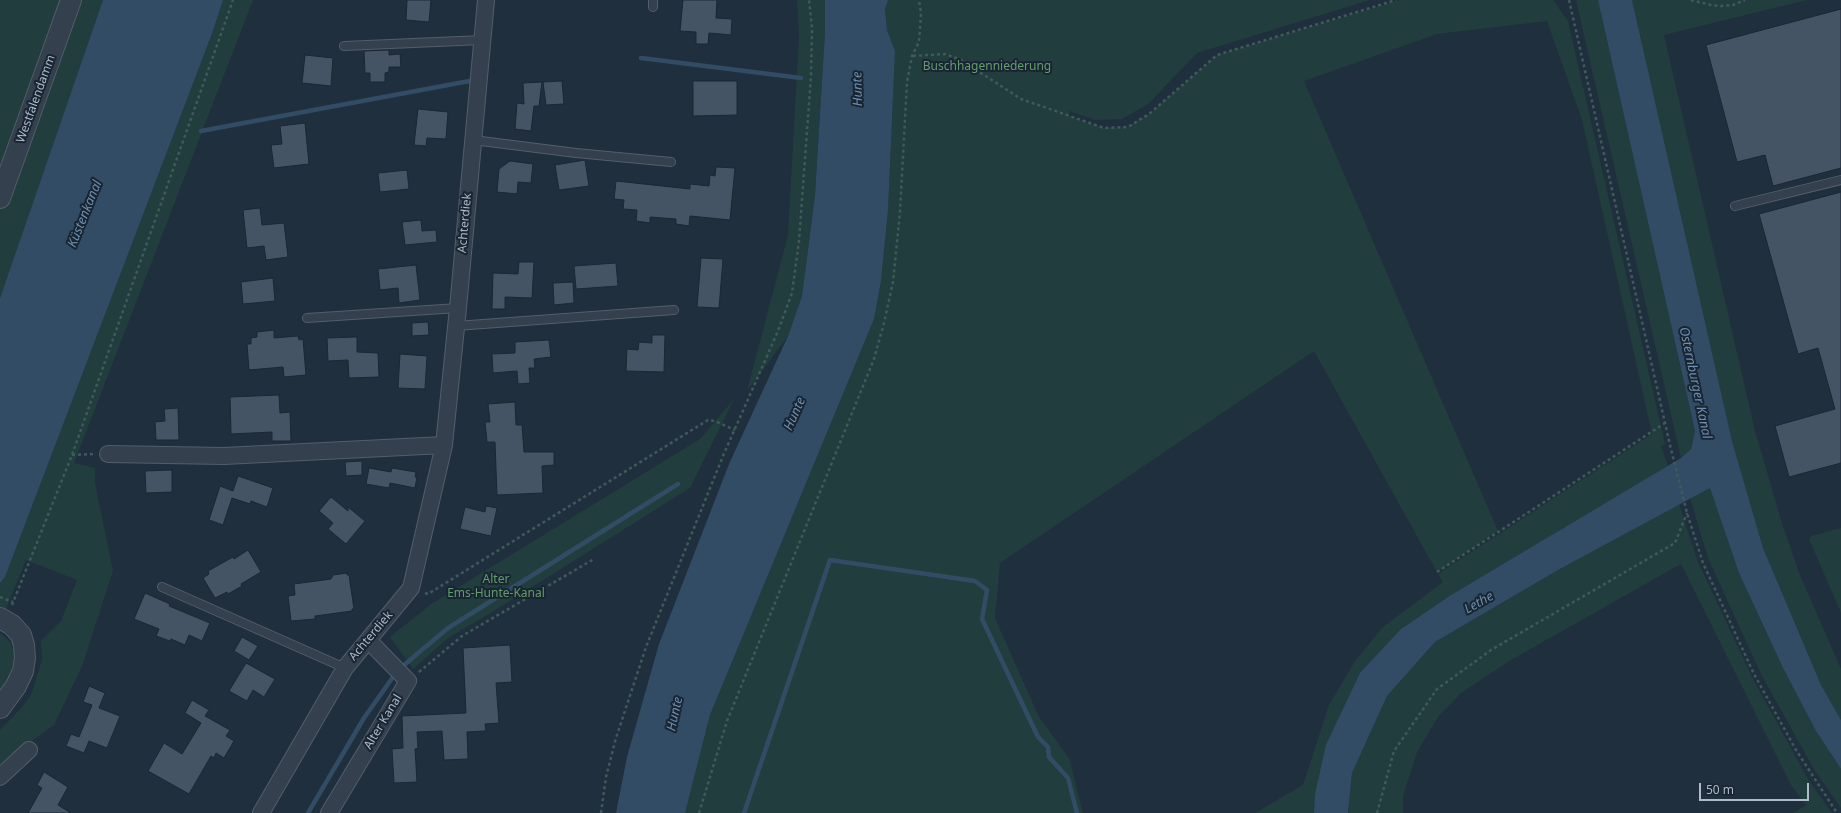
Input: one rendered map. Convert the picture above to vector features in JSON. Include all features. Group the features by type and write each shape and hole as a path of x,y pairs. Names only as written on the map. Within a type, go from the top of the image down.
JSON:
{"street":[{"name":"Westfalendamm","path":"0,198 71,0"},
{"name":"Achterdiek","path":"261,813 345,668 411,588 444,445 486,0"},
{"path":"108,454 224,456 444,445"},
{"path":"0,708 16,686 23,671 26,658 21,635 4,613"},
{"name":"Alter Kanal","path":"329,813 408,681 368,640"},
{"path":"0,777 29,750"}],"lane":[{"path":"344,46 483,40"},
{"path":"473,140 671,162"},
{"path":"1735,206 1841,180"},
{"path":"307,318 458,308"},
{"path":"456,326 674,310"},
{"path":"162,587 345,668"}],"path":[{"path":"4,613 12,605 72,455 233,0"},
{"path":"601,813 608,770 632,688 723,456 778,331 792,293 799,241 810,76 812,28 809,0"},
{"path":"699,813 727,721 874,359 884,323 893,282 900,212 907,82 912,56 919,42 921,13 919,0"},
{"path":"912,56 945,54 961,60 1021,99 1104,128 1128,127 1149,114 1217,55 1396,0"},
{"path":"1569,0 1670,446 1687,513 1703,563 1754,674 1796,750 1837,813"},
{"path":"1691,0 1721,6 1733,5 1745,0"},
{"path":"411,588 428,594 708,420 715,421 735,430"},
{"path":"1437,572 1665,423"},
{"path":"72,455 108,454"},
{"path":"1377,813 1394,751 1437,689 1491,650 1675,543 1687,513"},
{"path":"408,681 462,636 594,559"},
{"path":"0,597 13,602"}],"green space":[{"path":"0,0 103,0 0,298"},
{"path":"223,0 253,0 74,463 95,468 95,483 113,571 82,666 54,725 0,764 0,730 23,706 31,695 42,660 41,641 61,621 77,580 26,560 0,623 0,583 5,577 213,31"},
{"path":"797,0 825,0 825,32 815,195 802,296 788,336 747,391 788,235 799,35"},
{"name":"Buschhagenniederung","path":"888,0 1370,0 1197,53 1148,104 1122,119 1096,120 1069,111 1069,116 1104,128 1128,127 1149,114 1217,55 1400,0 1553,0 1568,21 1665,444 1661,446 1668,466 1451,595 1401,629 1315,794 1314,813 1255,813 1303,785 1329,705 1355,661 1383,627 1443,582 1438,574 1652,434 1582,120 1547,21 1437,34 1304,81 1498,531 1437,572 1314,351 1000,563 995,618 1039,717 1069,758 1083,813 685,813 710,715 874,319 881,281 888,210 895,51 887,30 885,9"},
{"path":"1576,0 1598,0 1695,431 1691,449 1681,458"},
{"path":"1632,0 1807,0 1664,35 1755,431 1781,520 1799,573 1841,669 1841,720 1821,685 1763,548 1732,441"},
{"name":"Alter Ems-Hunte-Kanal","path":"734,399 690,488 448,638 413,669 390,637 431,604 700,439"},
{"path":"1710,487 1739,573 1783,668 1816,731 1841,769 1841,808 1815,771 1761,674 1708,558 1690,498"},
{"path":"1679,504 1698,562 1753,679 1808,779 1832,813 1793,813 1806,805 1791,785 1681,564 1511,660 1461,693 1438,717 1417,752 1403,796 1403,813 1348,813 1352,773 1387,696 1435,642 1558,570"},
{"path":"1841,528 1841,613 1809,539 1811,536"},
{"path":"0,633 10,642 14,652 10,675 0,691"}],"water":[{"name":"Küstenkanal","path":"103,0 223,0 213,31 5,577 0,583 0,298"},
{"name":"Hunte","path":"825,0 888,0 885,9 887,30 895,51 888,210 881,281 874,319 710,715 685,813 616,813 627,757 659,644 729,464 788,336 802,296 815,195 825,32"},
{"path":"1598,0 1632,0 1732,441 1763,548 1821,685 1841,720 1841,769 1816,731 1783,668 1739,573 1710,488 1558,570 1435,642 1387,696 1352,773 1348,813 1314,813 1315,794 1326,745 1360,673 1401,629 1451,595 1681,458 1691,449 1695,431"}],"building":[{"path":"407,0 431,0 429,22 406,20"},
{"path":"683,0 717,0 716,18 732,19 731,35 709,33 708,44 696,44 696,32 680,31"},
{"path":"1841,9 1841,168 1773,186 1765,155 1737,162 1706,45"},
{"path":"389,50 389,55 400,54 401,67 389,67 389,72 385,73 385,82 370,82 370,73 365,73 364,51"},
{"path":"305,55 333,58 331,86 302,83"},
{"path":"562,81 564,104 546,105 543,82"},
{"path":"693,81 737,81 737,115 693,116"},
{"path":"542,82 539,106 534,106 531,131 515,129 517,103 524,104 523,83"},
{"path":"418,109 448,112 446,139 427,138 426,146 414,145"},
{"path":"305,123 309,164 274,168 271,145 282,144 280,126"},
{"path":"585,160 589,186 559,190 555,165"},
{"path":"510,161 533,164 531,183 518,182 517,194 497,192 499,169"},
{"path":"716,167 735,168 730,220 690,216 689,226 676,224 676,219 650,217 650,223 636,221 637,210 623,209 624,200 614,199 616,181 690,189 690,184 709,186 710,175 715,176"},
{"path":"407,170 409,189 380,192 378,173"},
{"path":"1841,192 1841,463 1789,477 1775,426 1835,409 1818,348 1798,354 1759,214"},
{"path":"260,208 262,225 284,223 288,257 266,260 264,246 247,248 243,210"},
{"path":"421,220 422,231 436,230 437,242 405,245 402,222"},
{"path":"701,258 723,259 719,308 697,307"},
{"path":"519,262 534,262 532,298 505,297 505,309 492,309 493,273 518,274"},
{"path":"616,263 618,286 576,289 574,266"},
{"path":"416,265 420,300 399,303 398,288 380,290 378,269"},
{"path":"273,278 275,301 243,304 241,282"},
{"path":"573,282 574,303 554,305 553,283"},
{"path":"428,322 429,335 412,336 412,323"},
{"path":"274,330 274,338 298,336 299,340 303,339 306,375 284,377 283,367 249,370 247,344 251,344 251,338 257,337 257,332"},
{"path":"652,335 665,335 664,372 626,371 627,349 638,350 639,342 652,343"},
{"path":"357,337 357,352 378,353 379,377 349,378 348,360 328,361 327,338"},
{"path":"549,340 551,357 534,359 535,368 529,368 530,383 518,384 517,371 493,373 492,354 515,353 515,342"},
{"path":"400,354 427,356 425,389 398,388"},
{"path":"279,395 280,413 290,412 291,441 272,441 272,432 231,434 230,397"},
{"path":"515,402 516,425 522,425 524,452 554,452 554,465 542,466 543,493 497,495 495,442 487,442 485,422 490,422 488,404"},
{"path":"178,408 179,440 156,440 155,422 165,421 164,409"},
{"path":"362,461 362,475 346,476 345,462"},
{"path":"369,468 391,472 392,468 416,472 415,477 417,477 415,488 390,483 389,488 366,484"},
{"path":"172,470 172,492 146,493 145,471"},
{"path":"238,476 273,488 267,507 251,501 250,504 232,498 223,525 209,520 220,486 233,491"},
{"path":"331,497 348,511 348,507 365,521 346,544 328,529 333,523 319,511"},
{"path":"486,506 497,508 491,536 460,529 465,507 485,512"},
{"path":"248,550 261,572 228,594 227,592 215,598 203,578 209,574 208,571 233,557 234,559"},
{"path":"347,573 347,575 349,575 354,609 352,609 352,611 315,616 315,619 291,621 288,596 295,595 294,584 331,579 333,575"},
{"path":"145,593 170,604 169,606 210,623 202,641 189,635 185,645 171,639 170,641 156,636 159,629 134,619"},
{"path":"242,637 258,646 249,660 234,651"},
{"path":"510,645 512,682 496,683 499,723 485,724 486,731 467,732 468,759 444,760 442,731 417,732 418,748 415,749 417,782 394,783 392,749 403,748 402,716 466,713 463,648"},
{"path":"246,663 275,679 264,697 253,690 247,701 229,691"},
{"path":"89,686 105,693 99,708 120,716 107,748 89,741 84,753 66,746 71,734 79,737 92,705 83,702"},
{"path":"192,700 209,710 205,716 230,730 226,736 234,741 224,758 216,753 214,758 211,756 189,794 148,771 164,743 182,754 201,723 185,713"},
{"path":"44,772 68,787 58,805 71,813 28,813 42,788 37,785"}],"waterway":[{"path":"641,58 801,78"},
{"path":"201,131 475,80"},
{"path":"404,665 448,628 678,484"},
{"path":"744,813 830,560 975,581 987,590 982,619 1038,737 1048,747 1049,757 1068,778 1077,813"},
{"path":"308,813 364,718 393,677"}],"water label":[{"name":"Osternburger Kanal","path":"1695,383"},
{"name":"Lethe","path":"1479,603"}]}
